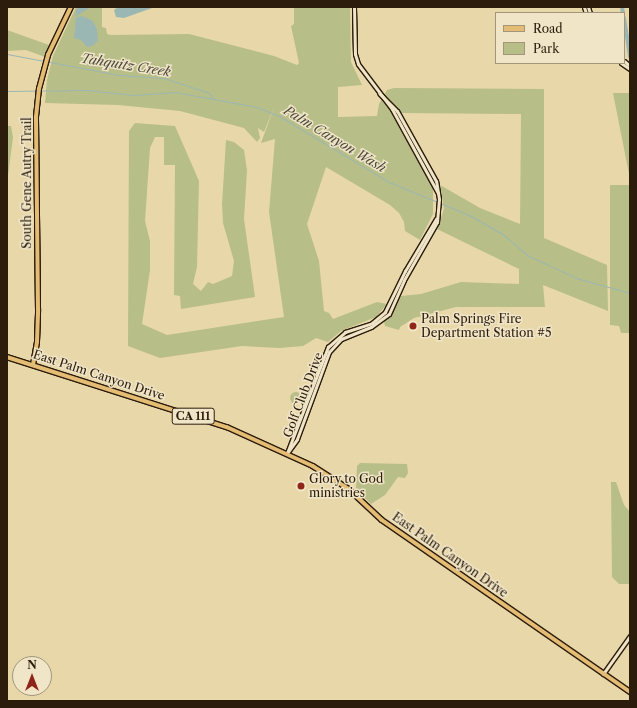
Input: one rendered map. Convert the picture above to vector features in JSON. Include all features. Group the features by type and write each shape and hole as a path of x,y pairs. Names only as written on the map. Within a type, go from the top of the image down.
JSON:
{"main road":[{"name":"South Gene Autry Trail","path":"33,365 38,340 35,132 38,102 52,46 71,7"},
{"name":"East Palm Canyon Drive","path":"7,357 227,427 287,453 333,477 382,520 630,692"}],"street":[{"name":"Golf Club Drive","path":"287,453 328,347 345,332 372,323 385,312 408,265 436,220 439,210 438,193 400,123 370,83 356,60 354,7"},
{"path":"603,674 630,636"}],"green space":[{"path":"76,7 102,7 102,27 106,28 107,34 189,34 274,56 297,65 299,63 291,26 294,24 294,7 350,7 351,62 362,85 338,87 338,117 377,116 379,104 387,90 394,88 544,89 544,238 607,265 608,311 543,285 545,307 456,307 414,318 400,327 399,330 385,326 384,322 401,296 421,294 461,282 519,284 519,269 437,229 444,209 440,185 480,208 520,224 521,114 402,113 394,118 433,189 433,214 420,240 405,231 404,222 399,213 390,205 326,167 307,224 319,261 324,311 329,313 333,319 377,302 387,304 376,317 341,331 328,342 316,338 303,346 279,348 242,346 160,358 128,346 129,131 135,123 175,126 199,181 197,267 193,284 201,291 208,282 213,284 232,276 234,261 223,223 222,204 226,140 234,142 244,150 247,170 244,219 255,297 181,309 180,296 174,295 175,165 164,165 164,137 155,137 150,148 145,221 150,241 150,270 142,324 167,335 284,317 269,212 275,139 261,143 275,105 264,132 258,128 260,138 257,142 244,128 180,111 118,105 45,103 47,80 53,56"},
{"path":"7,30 49,45 45,57 26,50 7,51"},
{"path":"613,93 630,93 630,179"},
{"path":"7,126 11,126 13,137 7,184"},
{"path":"610,185 630,185 630,333 621,333 619,326 610,325"},
{"path":"294,392 298,392 302,398 298,404 294,404 290,400 290,396"},
{"path":"360,463 407,464 408,473 405,478 398,477 385,495 371,504 356,489 357,466"},
{"path":"611,482 616,482 624,505 630,512 630,584 619,584 612,577"}],"water":[{"path":"77,7 91,7 75,17"},
{"path":"118,7 155,7 124,18 116,17 114,10"},
{"path":"81,16 92,20 97,29 98,41 92,46 87,47 81,40 74,38 76,18"}],"waterway":[{"path":"622,7 623,12"},
{"path":"625,24 630,57"},
{"name":"Tahquitz Creek","path":"7,54 119,75 164,78 209,93 213,98"},
{"name":"Palm Canyon Wash","path":"7,91 88,90 133,95 175,92 257,107 279,116 389,182 471,216 504,235 527,255 576,278 630,293"}],"place":[{"name":"Palm Springs Fire Department Station #5","path":"413,326"},
{"name":"Glory to God ministries","path":"301,486"}]}
